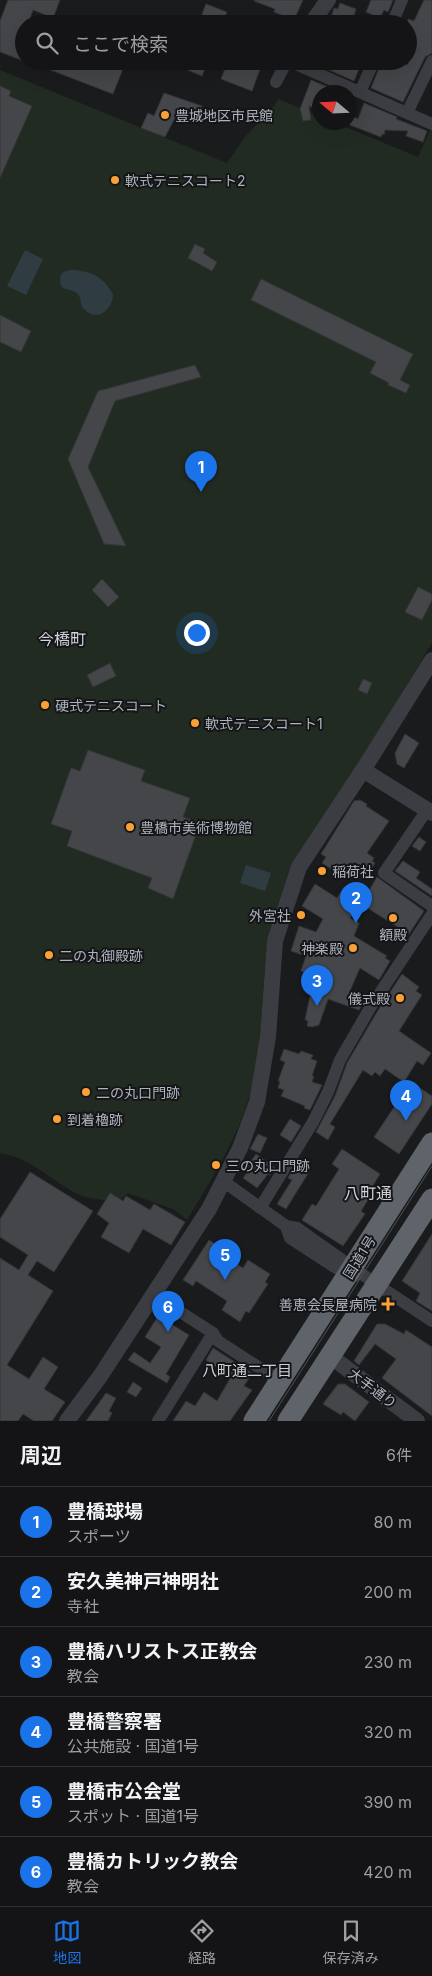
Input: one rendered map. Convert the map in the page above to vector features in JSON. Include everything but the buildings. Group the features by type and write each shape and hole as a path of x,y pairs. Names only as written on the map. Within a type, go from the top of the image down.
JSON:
{"highway":[{"name":"国道1号","path":"254,1421 432,1143"},
{"name":"国道1号","path":"288,1421 432,1199"}],"street":[{"path":"317,15 328,0"},
{"path":"396,15 402,0"},
{"path":"407,113 432,61"},
{"path":"276,82 283,70"},
{"path":"309,70 432,124"},
{"path":"360,92 370,70"},
{"path":"67,1421 101,1375 209,1210 240,1148 257,1102 268,1037 275,941 299,867 432,660"},
{"path":"363,770 429,812 384,873 432,906"},
{"path":"260,1208 314,1122 340,1060 370,1008 432,914"},
{"path":"223,1181 286,1226 290,1238 336,1268 351,1270 376,1284 432,1321"},
{"path":"154,1295 213,1333 218,1341 282,1378"},
{"path":"158,1421 213,1333"},
{"name":"大手通り","path":"330,1356 417,1421"}],"shaded area":[{"path":"0,70 227,163 245,137 275,105 278,99 312,113 312,130 353,130 418,157 431,128 432,643 343,790 268,939 256,1069 247,1105 233,1139 187,1220 175,1210 128,1193 119,1201 84,1197 32,1165 0,1153"},
{"path":"25,250 43,259 26,295 7,286"},
{"path":"70,270 90,273 106,284 113,295 110,306 106,310 98,315 93,315 83,308 78,294 62,286 60,277 63,272"},
{"path":"246,865 271,873 265,891 240,883"}],"tram line":[{"path":"269,1421 432,1166"}],"place":[{"name":"豊城地区市民館","path":"165,115"},
{"name":"軟式テニスコート2","path":"115,180"},
{"name":"豊橋球場","path":"201,492"},
{"name":"硬式テニスコート","path":"45,705"},
{"name":"軟式テニスコート1","path":"195,723"},
{"name":"豊橋市美術博物館","path":"130,827"},
{"name":"稲荷社","path":"322,871"},
{"name":"外宮社","path":"301,915"},
{"name":"額殿","path":"393,918"},
{"name":"安久美神戸神明社","path":"356,923"},
{"name":"神楽殿","path":"353,948"},
{"name":"二の丸御殿跡","path":"49,955"},
{"name":"儀式殿","path":"400,998"},
{"name":"豊橋ハリストス正教会","path":"317,1006"},
{"name":"二の丸口門跡","path":"86,1092"},
{"name":"到着櫓跡","path":"57,1119"},
{"name":"豊橋警察署","path":"406,1121"},
{"name":"三の丸口門跡","path":"216,1165"},
{"name":"豊橋市公会堂","path":"225,1280"},
{"name":"善恵会長屋病院","path":"388,1304"},
{"name":"豊橋カトリック教会","path":"168,1332"}],"district":[{"name":"今橋町","path":"62,639"},
{"name":"八町通","path":"368,1193"},
{"name":"八町通二丁目","path":"247,1370"}]}
